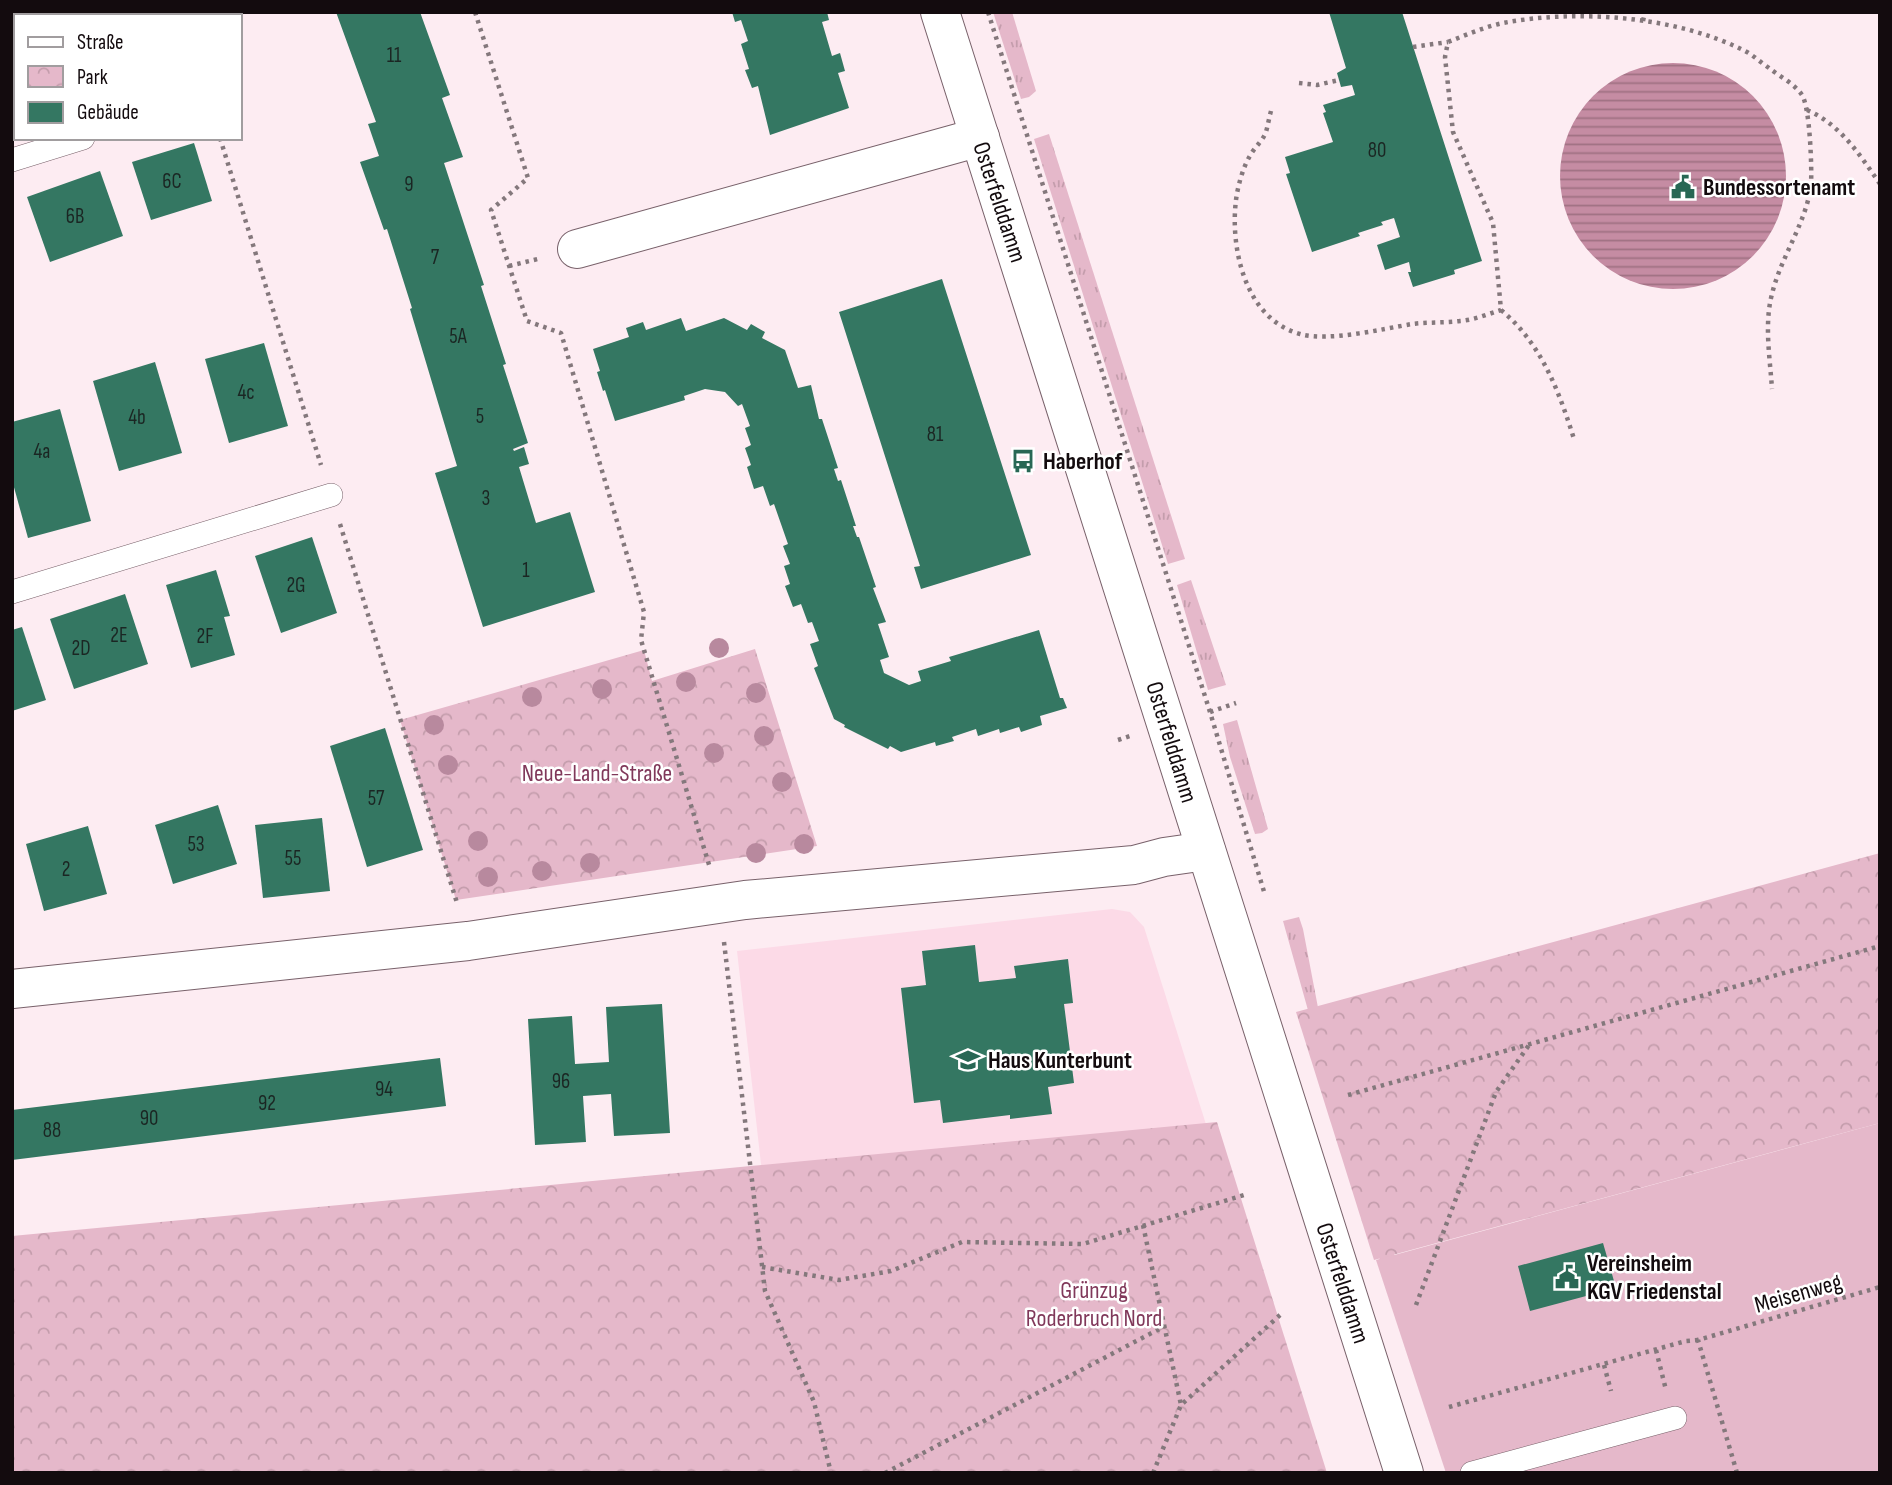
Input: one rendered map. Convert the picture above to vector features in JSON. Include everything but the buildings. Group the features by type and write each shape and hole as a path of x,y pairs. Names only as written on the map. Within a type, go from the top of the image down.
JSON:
{"street":[{"name":"Osterfelddamm","path":"940,12 1404,1473"},
{"path":"577,249 980,137"},
{"path":"12,989 468,941 719,903 1134,866 1164,857 1206,851"}],"lane":[{"path":"12,160 77,140"},
{"path":"12,592 331,495"},
{"path":"1472,1473 1675,1418"}],"path":[{"path":"475,12 528,178 491,210 527,321 561,333 644,612 641,640 719,903 765,1291 814,1402 831,1473"},
{"path":"1643,21 1645,12"},
{"path":"1413,47 1448,42 1502,23 1552,17 1643,21 1703,34 1744,50 1802,95 1806,109 1811,183 1804,216 1794,234 1771,295 1768,331 1772,389"},
{"path":"1448,42 1445,57 1453,132 1493,223 1501,310 1521,326 1543,360 1564,407 1574,439"},
{"path":"1299,83 1317,85 1339,80"},
{"path":"1806,109 1825,118 1856,150 1880,184"},
{"path":"1271,111 1265,134 1250,156 1238,185 1236,204 1237,254 1252,294 1266,313 1284,327 1301,334 1319,335 1355,334 1424,323 1461,321 1501,310"},
{"path":"221,140 468,941"},
{"path":"1203,714 1236,703"},
{"path":"1348,1095 1880,946"},
{"path":"1416,1305 1496,1092 1529,1045"},
{"path":"762,1267 839,1280 891,1271 962,1242 1083,1244 1244,1195"},
{"path":"1143,1225 1181,1405"},
{"name":"Meisenweg","path":"1449,1407 1698,1340 1880,1287"},
{"path":"1153,1473 1181,1405 1280,1315"},
{"path":"885,1473 1165,1326"},
{"path":"1698,1340 1737,1473"},
{"path":"1656,1350 1675,1418"},
{"path":"1604,1365 1611,1391"}],"shaded area":[{"path":"1673,63 1716,72 1736,82 1753,96 1767,113 1777,133 1786,176 1777,219 1767,239 1753,256 1736,270 1716,280 1673,289 1630,280 1610,270 1593,256 1579,239 1569,219 1560,176 1569,133 1579,113 1593,96 1610,82 1630,72"},
{"name":"Haus Kunterbunt","path":"1112,909 1130,912 1144,927 1220,1169 770,1244 737,951"}],"green space":[{"path":"993,12 1012,12 1036,91 1029,97 1021,99"},
{"path":"1049,134 1185,559 1168,564 1034,139"},
{"path":"1191,580 1226,685 1208,690 1177,585"},
{"name":"Neue-Land-Straße","path":"755,649 817,846 456,900 400,720 644,650 652,681"},
{"path":"1237,720 1268,829 1262,833 1255,834 1230,757 1223,724"},
{"path":"1880,853 1880,1123 1374,1260 1296,1012"},
{"path":"1299,917 1324,1039 1459,1453 1408,1349 1362,1203 1283,921"},
{"name":"Grünzug Roderbruch Nord","path":"1217,1122 1327,1473 12,1473 12,1236"},
{"path":"1880,1123 1880,1473 1446,1473 1376,1260"}],"place":[{"name":"Bundessortenamt","path":"1683,187"},
{"name":"Haberhof","path":"1023,461"},
{"name":"Haus Kunterbunt","path":"968,1060"},
{"name":"Vereinsheim KGV Friedenstal","path":"1567,1277"}]}
